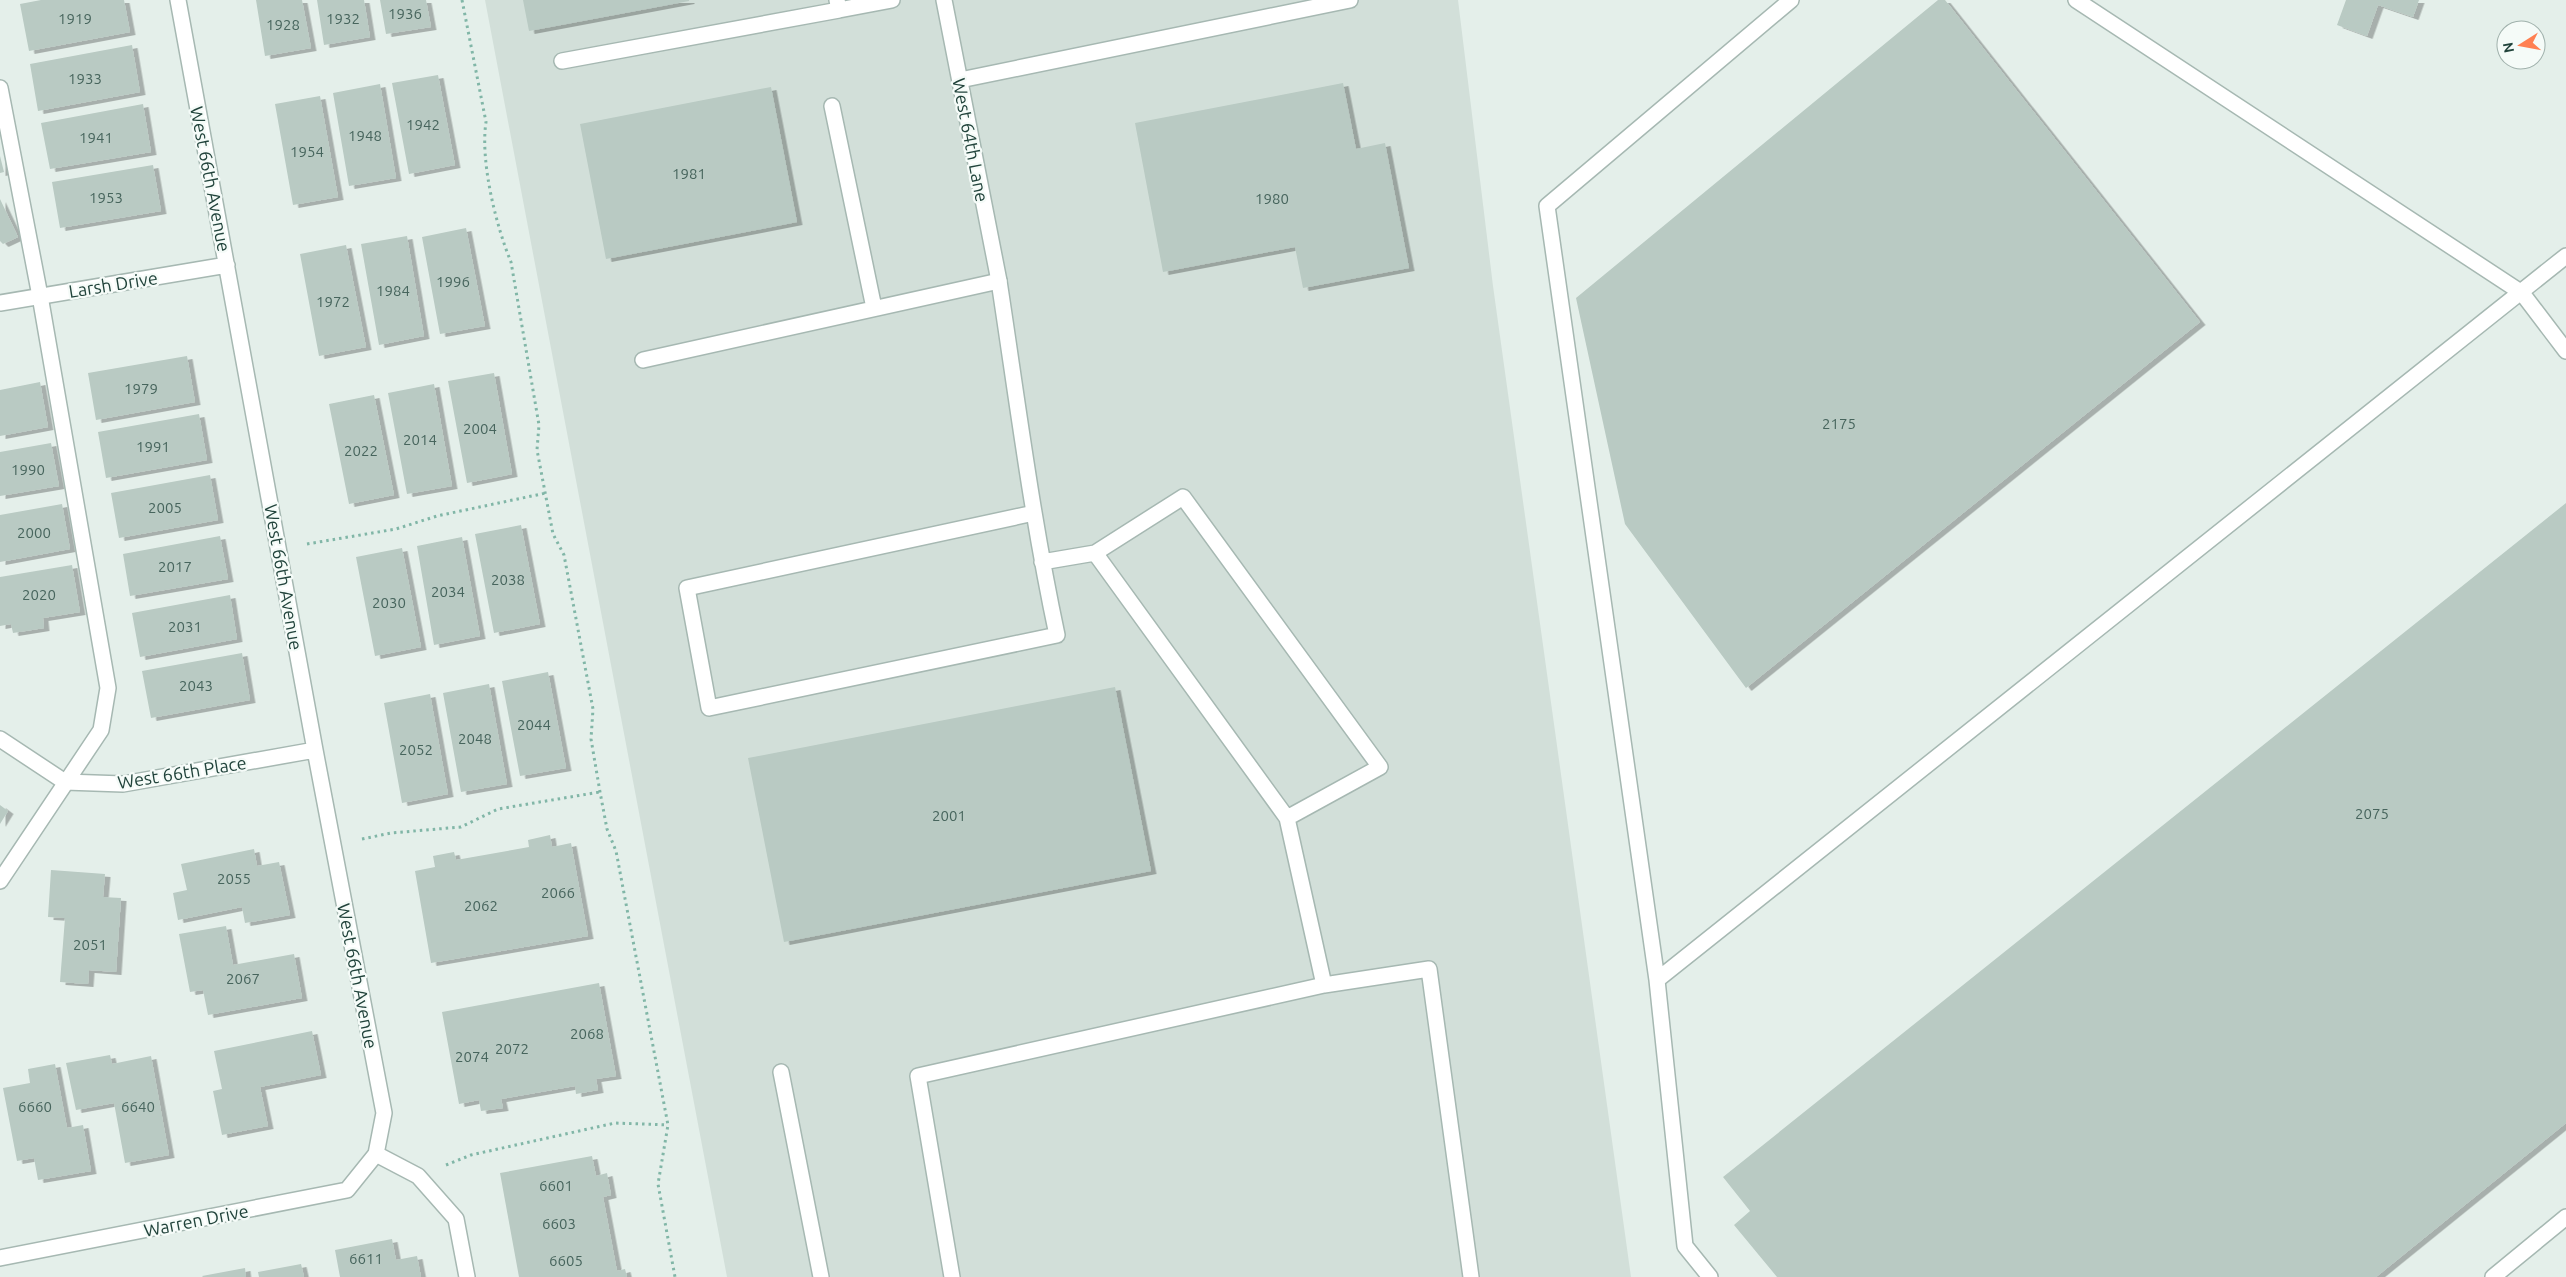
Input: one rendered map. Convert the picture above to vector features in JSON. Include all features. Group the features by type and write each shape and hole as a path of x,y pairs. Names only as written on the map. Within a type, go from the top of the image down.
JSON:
{"street":[{"name":"West 66th Avenue","path":"178,0 315,750 384,1113 376,1154"},
{"path":"562,61 838,5 892,0"},
{"name":"West 64th Lane","path":"944,0 999,281 1042,562 1057,635 709,708 687,588 1034,513"},
{"path":"960,80 1350,0"},
{"path":"1710,1277 1685,1246 1657,980 1547,206 1791,0"},
{"path":"2076,0 2522,293 2566,351"},
{"path":"0,88 40,296 108,688 101,730 0,881"},
{"path":"832,106 874,308"},
{"path":"1657,980 2522,293 2559,268 2566,256"},
{"name":"Larsh Drive","path":"0,303 227,265"},
{"path":"643,360 999,281"},
{"path":"1042,562 1095,553 1183,497 1380,767 1287,818"},
{"path":"1095,553 1287,818 1324,986"},
{"path":"0,739 65,782"},
{"name":"West 66th Place","path":"65,782 123,784 315,750"},
{"path":"952,1277 918,1076 1324,986 1429,969 1472,1277"},
{"path":"781,1072 821,1277"},
{"path":"376,1154 418,1176 456,1219 467,1277"},
{"name":"Warren Drive","path":"0,1258 347,1190 376,1154"},
{"path":"2493,1277 2566,1217"}],"path":[{"path":"462,0 486,122 483,142 500,237 511,262 538,416 537,450 553,534 564,555 591,700 591,739 600,792 607,829 616,851 668,1125 658,1184 675,1277"},
{"path":"279,550 396,529 437,516 546,493"},
{"path":"334,845 391,833 461,827 498,809 600,792"},
{"path":"418,1176 471,1155 615,1123 668,1125"}],"shaded area":[{"path":"485,0 1458,0 1493,286 1631,1277 727,1277"}],"building":[{"path":"41,0 124,0 130,32 29,51 20,4"},
{"path":"256,0 302,0 311,48 265,56"},
{"path":"317,0 364,0 370,37 324,45"},
{"path":"380,0 426,0 431,27 386,34"},
{"path":"523,0 689,0 689,1 529,31"},
{"path":"1938,0 1945,0 2200,322 1746,688 1625,524 1576,298"},
{"path":"2346,0 2419,0 2413,17 2378,5 2367,36 2337,25"},
{"path":"132,45 140,92 38,111 30,64"},
{"path":"438,75 455,165 409,174 392,83"},
{"path":"1343,83 1356,149 1385,143 1409,268 1303,288 1295,247 1163,272 1135,123"},
{"path":"380,84 396,178 349,186 333,93"},
{"path":"771,87 797,222 606,259 580,124"},
{"path":"320,96 338,197 293,205 275,104"},
{"path":"143,104 151,152 50,169 41,123"},
{"path":"0,156 4,172 0,173"},
{"path":"153,165 161,211 60,228 52,182"},
{"path":"0,199 18,237 3,244 0,241"},
{"path":"466,228 485,326 440,334 422,237"},
{"path":"407,236 424,336 379,345 361,244"},
{"path":"346,245 366,347 319,356 300,254"},
{"path":"187,356 195,402 96,420 88,373"},
{"path":"494,373 512,474 467,483 448,381"},
{"path":"40,382 48,427 0,436 0,390"},
{"path":"434,384 452,486 407,494 388,393"},
{"path":"374,395 394,495 349,504 329,404"},
{"path":"199,414 207,460 106,478 98,432"},
{"path":"51,443 59,486 0,496 0,452"},
{"path":"210,475 218,520 119,538 111,493"},
{"path":"2566,503 2566,1123 2376,1277 1777,1277 1734,1225 1750,1211 1723,1177"},
{"path":"62,504 70,549 0,562 0,515"},
{"path":"521,525 540,624 494,633 475,534"},
{"path":"220,536 228,579 130,596 123,554"},
{"path":"462,537 480,636 434,645 417,546"},
{"path":"402,548 421,647 375,656 356,557"},
{"path":"72,565 80,612 43,618 44,628 13,633 11,624 0,626 0,577"},
{"path":"230,595 237,639 140,657 132,613"},
{"path":"242,653 250,700 151,718 142,671"},
{"path":"548,672 566,768 520,776 502,681"},
{"path":"489,684 507,784 461,792 443,693"},
{"path":"1115,687 1151,871 784,942 748,758"},
{"path":"430,694 448,794 402,803 384,703"},
{"path":"0,805 8,811 0,824"},
{"path":"550,835 552,847 571,843 588,936 431,963 415,871 435,867 433,856 454,852 456,860 529,847 528,840"},
{"path":"254,849 257,866 279,862 290,915 245,923 242,907 178,920 173,893 187,890 181,864"},
{"path":"51,870 105,874 103,897 121,898 116,972 89,970 88,984 60,982 65,918 48,917"},
{"path":"226,926 233,965 294,954 302,998 208,1015 203,990 190,992 179,934"},
{"path":"599,983 616,1076 596,1079 598,1090 576,1094 575,1086 501,1099 503,1108 481,1111 479,1100 459,1104 442,1012"},
{"path":"312,1031 321,1075 260,1087 268,1126 222,1135 213,1091 222,1089 214,1051"},
{"path":"110,1055 112,1064 151,1056 169,1155 125,1163 114,1103 76,1110 66,1063"},
{"path":"55,1064 67,1128 83,1125 91,1171 38,1180 34,1158 17,1161 3,1088 30,1083 28,1069"},
{"path":"592,1156 596,1176 607,1173 611,1195 603,1197 617,1271 625,1269 627,1277 519,1277 500,1173"},
{"path":"392,1239 396,1260 417,1256 421,1277 340,1277 335,1250"},
{"path":"301,1264 304,1277 259,1277 258,1272"},
{"path":"245,1268 246,1277 202,1276"}]}
